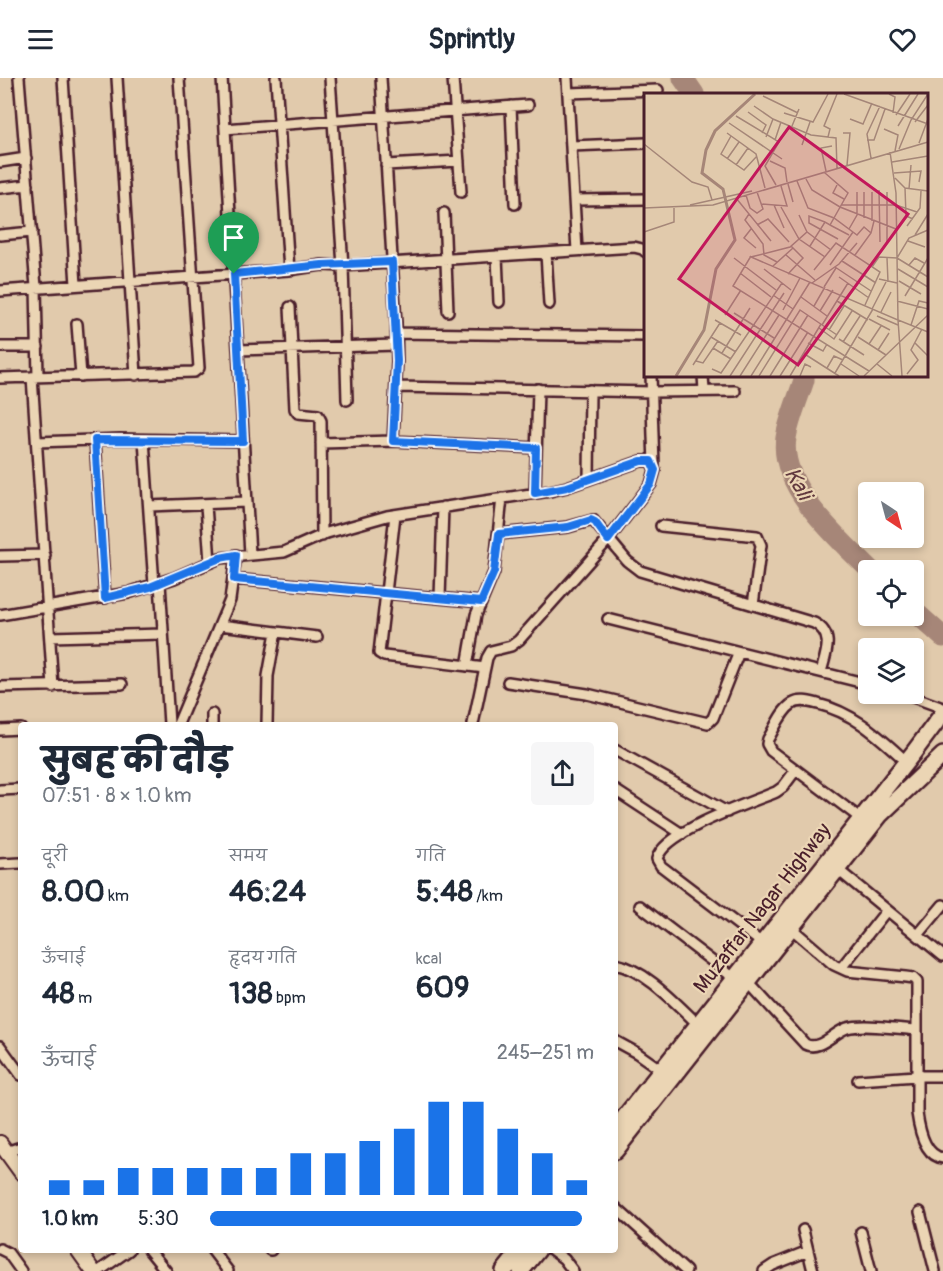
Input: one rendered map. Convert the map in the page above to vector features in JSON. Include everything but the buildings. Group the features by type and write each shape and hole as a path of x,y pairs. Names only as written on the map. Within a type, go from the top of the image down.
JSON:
{"main road":[{"name":"Muzaffar Nagar Highway","path":"741,980 762,943 907,762 943,713"},
{"name":"Muzaffar Nagar Highway","path":"618,1147 741,980 791,928 880,815 943,755"},
{"name":"Muzaffar Nagar Highway","path":"618,1125 661,1070 703,1029"},
{"path":"3,1148 18,1168"},
{"path":"80,1253 93,1271"},
{"path":"504,1271 519,1253"},
{"path":"521,1271 536,1253"}],"street":[{"path":"20,78 36,287 37,442 53,687"},
{"path":"63,78 76,285"},
{"path":"117,78 136,375"},
{"path":"0,378 136,375 194,372 198,368 179,78"},
{"path":"222,78 249,554"},
{"path":"276,78 289,270"},
{"path":"330,78 343,266 347,400"},
{"path":"381,78 396,333 393,441"},
{"path":"453,78 461,192"},
{"path":"567,78 577,251"},
{"path":"568,93 658,90"},
{"path":"225,129 528,105"},
{"path":"511,106 516,204"},
{"path":"571,146 644,143"},
{"path":"0,162 26,158"},
{"path":"386,165 459,161"},
{"path":"0,188 28,185"},
{"path":"574,201 644,199"},
{"path":"444,213 448,311"},
{"path":"0,235 32,232"},
{"path":"0,291 289,270 322,265 343,266 634,247 644,250"},
{"path":"546,253 549,304"},
{"path":"497,256 499,302"},
{"path":"290,307 296,412 318,415 321,421 322,536"},
{"path":"77,324 81,376"},
{"path":"396,333 644,336"},
{"path":"238,350 396,345"},
{"path":"0,347 38,347"},
{"path":"473,722 487,658 491,651 511,646 519,640 608,540 651,484 654,477 651,376"},
{"path":"703,376 704,391"},
{"path":"396,387 652,392 735,391"},
{"path":"535,493 538,389"},
{"path":"589,480 590,390"},
{"path":"95,440 105,598"},
{"path":"144,440 148,506 163,634 169,722"},
{"path":"37,442 243,441"},
{"path":"321,443 393,441 536,448"},
{"path":"0,615 105,598 157,584 210,562 236,555 284,552 358,523 395,514 567,487 641,461 651,461 654,466"},
{"path":"467,666 476,615 494,572 502,498"},
{"path":"148,506 246,502"},
{"path":"206,505 210,562"},
{"path":"440,598 443,507"},
{"path":"395,514 379,650 381,655 485,668"},
{"path":"499,534 568,527 591,520 627,561 640,572 822,627 828,642 821,672"},
{"path":"661,526 757,536 761,545 753,605"},
{"path":"0,556 45,555"},
{"path":"179,722 230,600 236,555"},
{"path":"234,579 481,602"},
{"path":"608,619 858,681"},
{"path":"220,625 317,637"},
{"path":"267,722 268,676 276,632"},
{"path":"50,637 163,634"},
{"path":"508,682 587,694 708,723 713,718 739,652"},
{"path":"0,687 122,684"},
{"path":"860,818 795,771 775,755 767,744 786,709 798,701 807,701 838,709 878,736 907,762"},
{"path":"924,701 943,708"},
{"path":"0,730 18,729"},
{"path":"618,752 727,813"},
{"path":"762,943 658,863 658,855 694,826 776,792 783,787 795,771"},
{"path":"0,790 18,789"},
{"path":"618,792 682,834"},
{"path":"0,864 18,863"},
{"path":"837,869 943,956"},
{"path":"918,935 943,905"},
{"path":"640,906 741,980 810,1047 815,1047 850,1027 917,1030"},
{"path":"841,968 887,910"},
{"path":"791,928 834,965 847,971 913,978 919,987 916,1113 920,1131 927,1146 935,1156 943,1158"},
{"path":"618,965 640,973 703,1029"},
{"path":"618,1043 661,1070"},
{"path":"0,1046 18,1071"},
{"path":"858,1080 943,1076"},
{"path":"3,1148 18,1147"},
{"path":"618,1210 686,1271"},
{"path":"920,1212 935,1271"},
{"path":"803,1230 813,1271"},
{"path":"861,1232 871,1271"},
{"path":"0,1249 8,1253 21,1271"},
{"path":"764,1271 808,1251"},
{"path":"99,1271 125,1253"},
{"path":"151,1253 166,1271"},
{"path":"214,1253 228,1271"},
{"path":"556,1253 573,1271"}],"waterway":[{"name":"Kali","path":"683,78 693,93"},
{"name":"Kali","path":"804,376 786,438 786,456 791,475 813,510 860,560"},
{"name":"Kali","path":"924,620 943,637"}],"route":[{"path":"392,262 397,361 393,441 536,448 535,493 567,487 641,461 651,461 654,466 654,477 651,484 608,540 593,520 568,527 499,534 494,572 481,602 234,579 236,555 220,558 150,587 105,598 95,440 243,441 234,274 322,265 343,266 392,262"}]}
